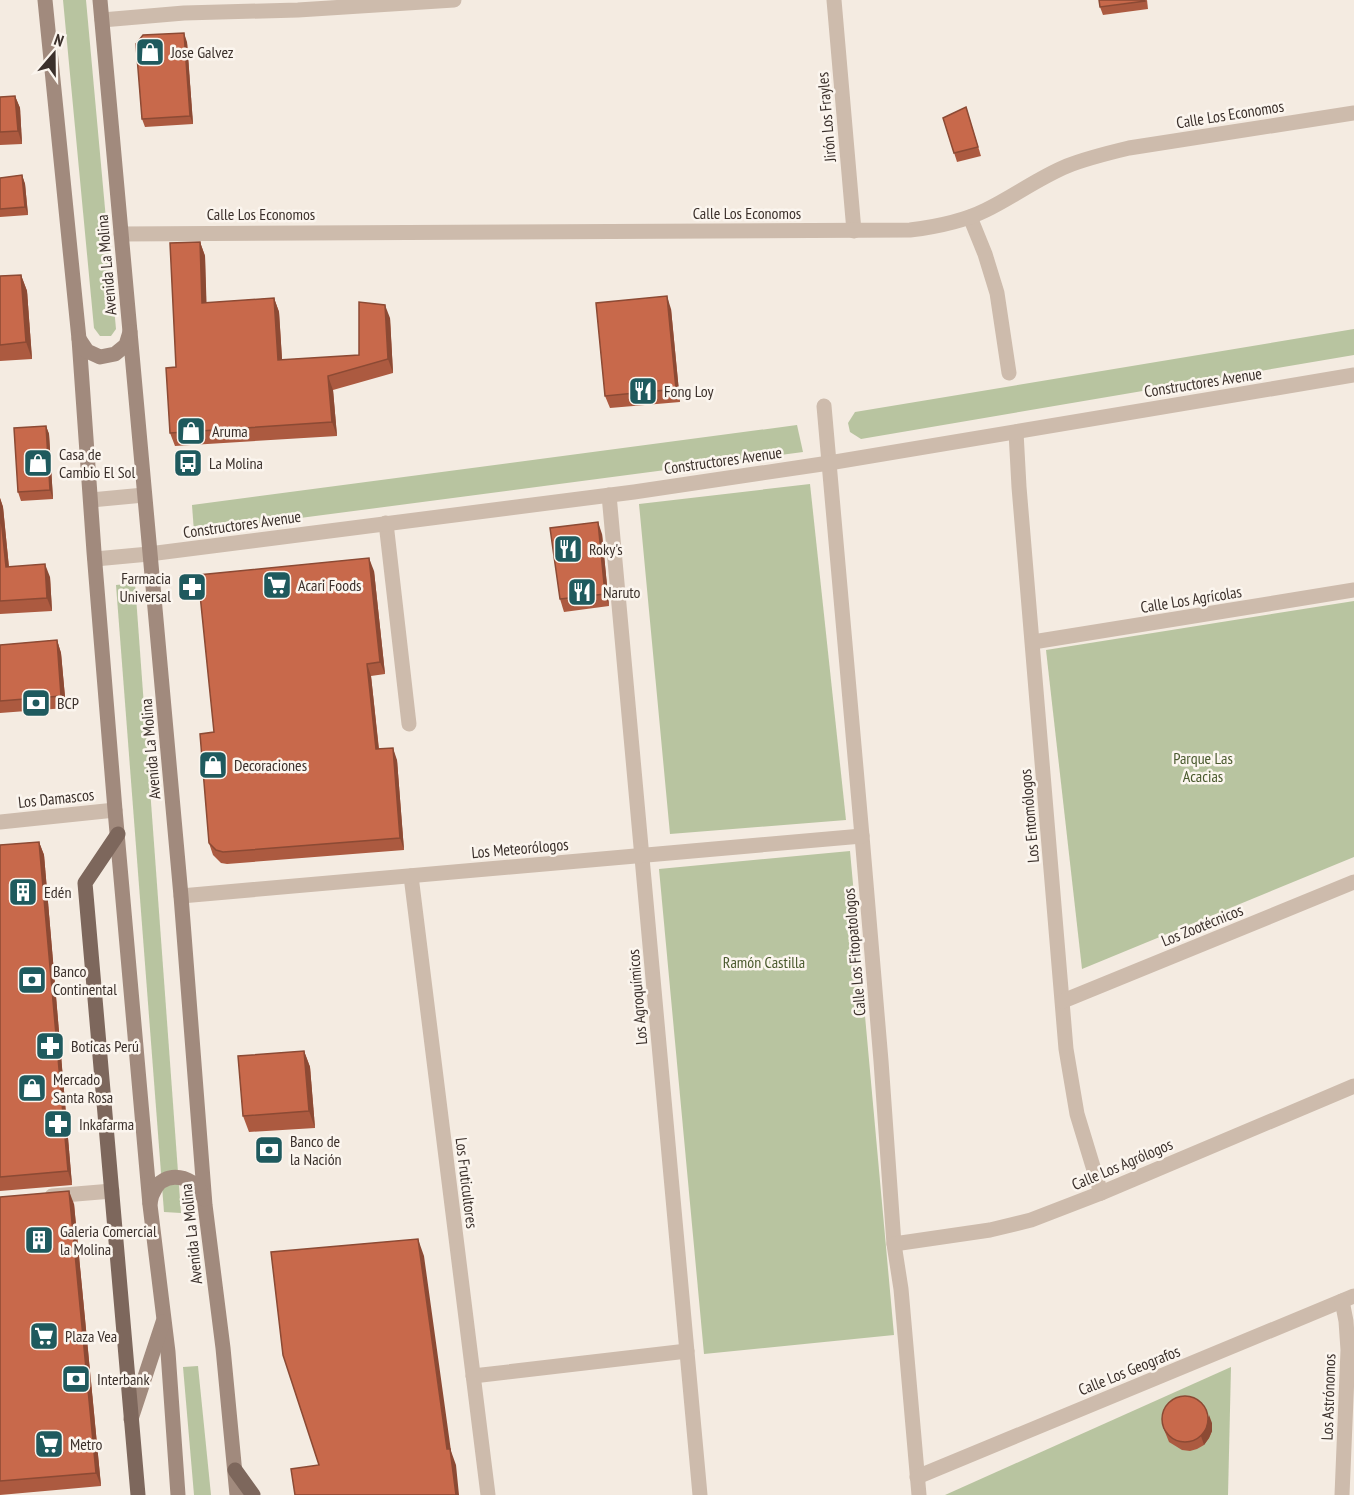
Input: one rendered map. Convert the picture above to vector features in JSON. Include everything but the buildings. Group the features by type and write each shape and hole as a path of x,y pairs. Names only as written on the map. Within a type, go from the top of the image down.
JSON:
{"main road":[{"name":"Avenida La Molina","path":"45,0 79,339 118,834 150,1205 168,1352 178,1495"},
{"name":"Avenida La Molina","path":"100,0 181,896 205,1205 223,1348 237,1495"},
{"path":"79,339 87,351 100,357 115,354 126,345 130,332"},
{"path":"118,834 86,883 138,1495"},
{"path":"150,1205 153,1191 163,1181 177,1177 191,1181 201,1191 205,1205"},
{"path":"131,1420 164,1319"},
{"path":"235,1470 254,1495"}],"street":[{"path":"102,20 298,5 454,0"},
{"name":"Jirón Los Frayles","path":"834,0 854,231"},
{"name":"Calle Los Economos","path":"121,234 910,230 929,228 970,217 1004,201 1066,166 1097,156 1129,148 1354,113"},
{"path":"970,217 997,293 1010,373"},
{"name":"Constructores Avenue","path":"95,559 609,495 830,463 1354,375"},
{"name":"Calle Los Fitopatologos","path":"824,406 880,1051 894,1244 919,1495"},
{"name":"Los Entomólogos","path":"1016,432 1066,1049 1077,1114 1101,1193"},
{"path":"91,500 144,495"},
{"name":"Los Agroquímicos","path":"609,495 700,1495"},
{"path":"386,523 409,724"},
{"name":"Calle Los Agrícolas","path":"1033,642 1354,590"},
{"name":"Los Damascos","path":"0,822 116,810"},
{"name":"Los Meteorólogos","path":"181,896 862,836"},
{"name":"Los Fruticultores","path":"411,876 488,1495"},
{"name":"Los Zootécnicos","path":"1063,1001 1354,882"},
{"name":"Calle Los Agrólogos","path":"894,1244 979,1232 1031,1220 1101,1193 1354,1086"},
{"path":"34,1198 112,1191"},
{"name":"Calle Los Geografos","path":"917,1477 1348,1298"},
{"name":"Los Astrónomos","path":"1342,1495 1348,1298"},
{"path":"473,1376 687,1351"}],"green space":[{"path":"63,0 86,0 116,329 111,336 100,336 94,328"},
{"path":"1354,329 1354,355 861,439 850,432 848,423 855,412"},
{"path":"797,425 803,452 194,532 192,505"},
{"path":"810,484 846,820 670,834 639,504"},
{"path":"135,583 181,1213 164,1212 116,585"},
{"name":"Parque Las Acacias","path":"1354,601 1354,857 1082,969 1046,650"},
{"name":"Ramón Castilla","path":"850,851 894,1335 704,1354 659,869"},
{"path":"198,1366 211,1495 194,1495 183,1367"},
{"path":"1231,1367 1228,1495 945,1495"}],"place":[{"name":"Jose Galvez","path":"150,52"},
{"name":"Fong Loy","path":"643,391"},
{"name":"Aruma","path":"191,431"},
{"name":"Casa de Cambio El Sol","path":"38,463"},
{"name":"La Molina","path":"188,463"},
{"name":"Roky's","path":"568,549"},
{"name":"Acari Foods","path":"277,585"},
{"name":"Farmacia Universal","path":"192,587"},
{"name":"Naruto","path":"582,592"},
{"name":"BCP","path":"36,703"},
{"name":"Decoraciones","path":"213,765"},
{"name":"Edén","path":"23,892"},
{"name":"Banco Continental","path":"32,980"},
{"name":"Boticas Perú","path":"50,1046"},
{"name":"Mercado Santa Rosa","path":"32,1088"},
{"name":"Inkafarma","path":"58,1124"},
{"name":"Banco de la Nación","path":"269,1150"},
{"name":"Galeria Comercial la Molina","path":"39,1240"},
{"name":"Plaza Vea","path":"44,1336"},
{"name":"Interbank","path":"76,1379"},
{"name":"Metro","path":"49,1444"}]}
